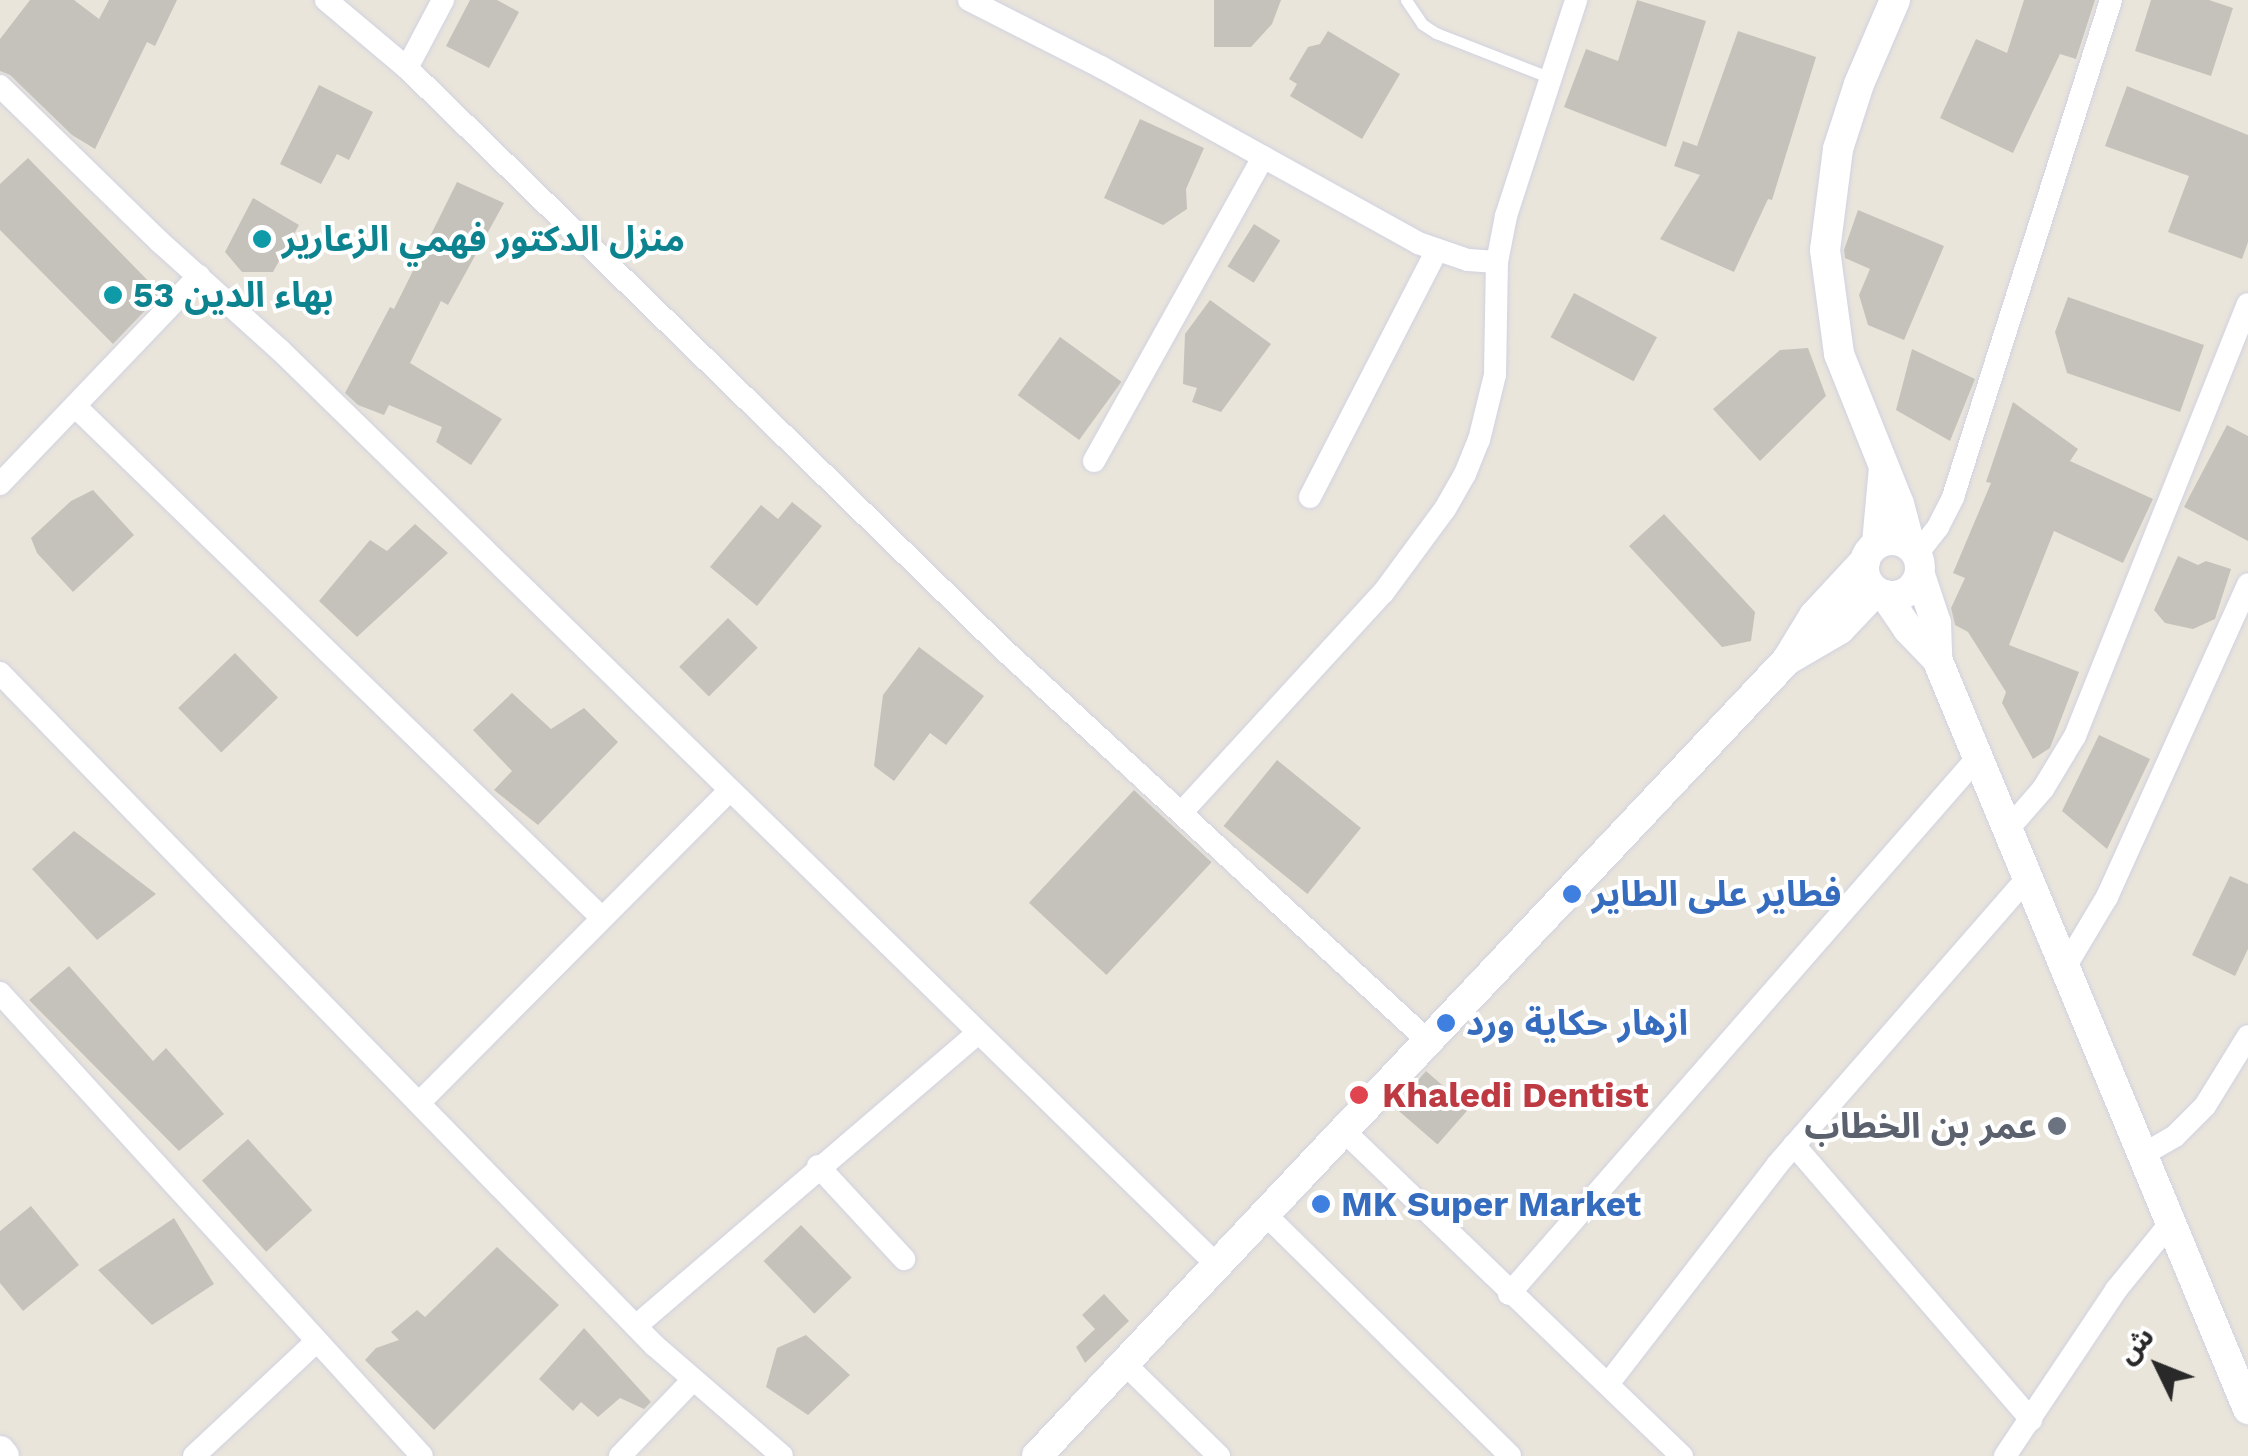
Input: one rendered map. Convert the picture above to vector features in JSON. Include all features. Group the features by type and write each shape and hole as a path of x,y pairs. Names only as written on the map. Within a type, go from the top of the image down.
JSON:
{"street":[{"path":"326,0 406,68 1002,648 1428,1041"},
{"path":"406,68 443,0"},
{"path":"969,0 1436,252 1497,262"},
{"path":"1182,812 1372,605 1445,509 1479,440 1489,408 1498,346 1497,262 1506,216 1576,0"},
{"path":"1895,0 1859,84 1838,149 1824,250 1839,354 1916,558 1936,623 1937,659 2067,964 2248,1409"},
{"path":"1787,660 1840,629 1880,593 1907,592 1916,558 1953,498 2111,0"},
{"path":"0,86 280,350 976,1034 1217,1264"},
{"path":"1094,461 1262,157"},
{"path":"1310,497 1436,252"},
{"path":"0,484 198,276"},
{"path":"2009,828 2043,789 2074,736 2248,304"},
{"path":"75,406 600,916"},
{"path":"1884,466 1871,552 1864,572 1908,630 1937,659"},
{"path":"1040,1455 1787,660 1814,616 1871,552 1888,540 1916,558"},
{"path":"2067,964 2106,897 2248,584"},
{"path":"0,673 636,1326 692,1381 782,1456"},
{"path":"1509,1294 1978,756"},
{"path":"421,1102 600,916 729,791"},
{"path":"1608,1384 1794,1145 2028,877"},
{"path":"0,993 422,1456"},
{"path":"636,1326 976,1034"},
{"path":"2144,1154 2175,1136 2204,1106 2248,1036"},
{"path":"1344,1131 1676,1454"},
{"path":"1794,1145 2030,1420"},
{"path":"818,1166 904,1258"},
{"path":"1265,1214 1510,1456"},
{"path":"2005,1456 2116,1290 2172,1221"},
{"path":"194,1456 316,1342"},
{"path":"1124,1363 1219,1456"},
{"path":"620,1456 692,1381"}],"lane":[{"path":"1406,0 1422,24 1436,34 1551,78"}],"building":[{"path":"30,0 74,0 99,19 109,0 177,0 155,46 147,42 95,149 72,135 10,75 0,71 0,39"},
{"path":"470,0 497,0 519,12 489,68 446,46"},
{"path":"1214,0 1281,0 1272,24 1251,47 1214,47"},
{"path":"1637,0 1706,21 1666,147 1564,107 1586,49 1618,61"},
{"path":"2024,0 2095,0 2076,59 2060,54 2013,153 1940,118 1976,39 2007,53"},
{"path":"2151,0 2209,0 2233,8 2211,76 2135,51"},
{"path":"1328,31 1400,74 1362,139 1290,96 1297,84 1289,79 1308,47 1320,44"},
{"path":"1738,31 1816,57 1772,200 1768,199 1734,272 1660,239 1700,175 1674,166 1683,141 1697,146"},
{"path":"319,85 373,112 349,160 337,154 321,184 280,164"},
{"path":"2127,86 2248,135 2248,242 2242,259 2168,232 2189,176 2105,146"},
{"path":"1140,119 1204,148 1186,189 1187,209 1163,225 1104,198"},
{"path":"28,158 161,294 113,344 0,230 0,184"},
{"path":"457,182 504,203 448,305 441,301 410,363 502,419 471,465 436,442 442,427 389,405 384,415 358,405 345,393 390,307 394,309"},
{"name":"منزل الدكتور فهمي الزعارير","path":"253,198 299,225 273,272 242,272 225,252"},
{"path":"1858,210 1944,246 1904,340 1868,325 1859,295 1870,269 1845,258 1844,250"},
{"path":"1254,224 1280,240 1254,283 1228,266"},
{"path":"1574,293 1657,337 1634,381 1551,337"},
{"path":"2068,297 2204,345 2180,412 2067,373 2055,332"},
{"path":"1210,300 1271,344 1221,412 1192,402 1197,388 1183,384 1185,334"},
{"path":"1060,337 1121,382 1079,440 1018,395"},
{"path":"1808,348 1826,396 1760,461 1713,409 1780,350"},
{"path":"1912,349 1975,379 1950,441 1896,410"},
{"path":"2013,402 2078,449 2070,461 2153,499 2123,563 2054,531 2009,645 2079,672 2050,748 2033,759 2002,703 2006,692 1968,632 1955,625 1951,608 1965,578 1953,573 1991,483 1986,482"},
{"path":"2227,425 2248,436 2248,541 2184,507"},
{"path":"93,490 134,535 73,592 37,553 31,538 71,501"},
{"path":"792,502 822,526 757,606 710,567 761,505 778,519"},
{"path":"1664,514 1755,612 1751,641 1722,647 1629,546"},
{"path":"415,524 448,553 357,637 319,601 370,540 387,551"},
{"path":"2178,556 2198,565 2206,561 2231,569 2215,619 2193,629 2165,623 2154,610"},
{"path":"728,618 758,648 709,696 679,667"},
{"path":"919,647 984,696 946,745 930,733 894,781 874,766 883,695"},
{"path":"235,653 278,698 221,752 178,708"},
{"path":"512,693 551,729 584,708 618,742 538,825 494,790 512,771 473,730"},
{"path":"2099,735 2150,759 2107,849 2062,811"},
{"path":"1277,760 1361,828 1307,894 1224,826"},
{"path":"1134,790 1212,862 1106,975 1029,903"},
{"path":"74,831 156,894 97,940 32,869"},
{"path":"2230,876 2248,884 2248,949 2235,976 2192,955"},
{"path":"69,966 153,1061 166,1048 224,1114 179,1151 29,1000"},
{"path":"1426,1071 1469,1108 1438,1145 1395,1107"},
{"path":"248,1139 312,1210 266,1252 202,1180"},
{"path":"31,1206 79,1265 23,1311 0,1283 0,1231"},
{"path":"174,1218 214,1284 152,1325 98,1270"},
{"path":"801,1225 852,1278 814,1314 764,1261"},
{"path":"497,1247 559,1305 434,1430 365,1360 376,1348 399,1340 391,1332 417,1310 425,1317"},
{"path":"1104,1294 1129,1321 1085,1363 1076,1347 1095,1329 1082,1315"},
{"path":"584,1328 651,1402 644,1409 620,1398 598,1417 581,1402 573,1411 539,1379"},
{"path":"806,1335 850,1375 808,1415 766,1387 777,1348"}],"place":[{"name":"منزل الدكتور فهمي الزعارير","path":"262,239"},
{"name":"بهاء الدين 53","path":"113,295"},
{"name":"فطاير على الطاير","path":"1572,894"},
{"name":"ازهار حكاية ورد","path":"1446,1023"},
{"name":"Khaledi Dentist","path":"1359,1095"},
{"name":"عمر بن الخطاب","path":"2057,1126"},
{"name":"MK Super Market","path":"1321,1204"}]}
